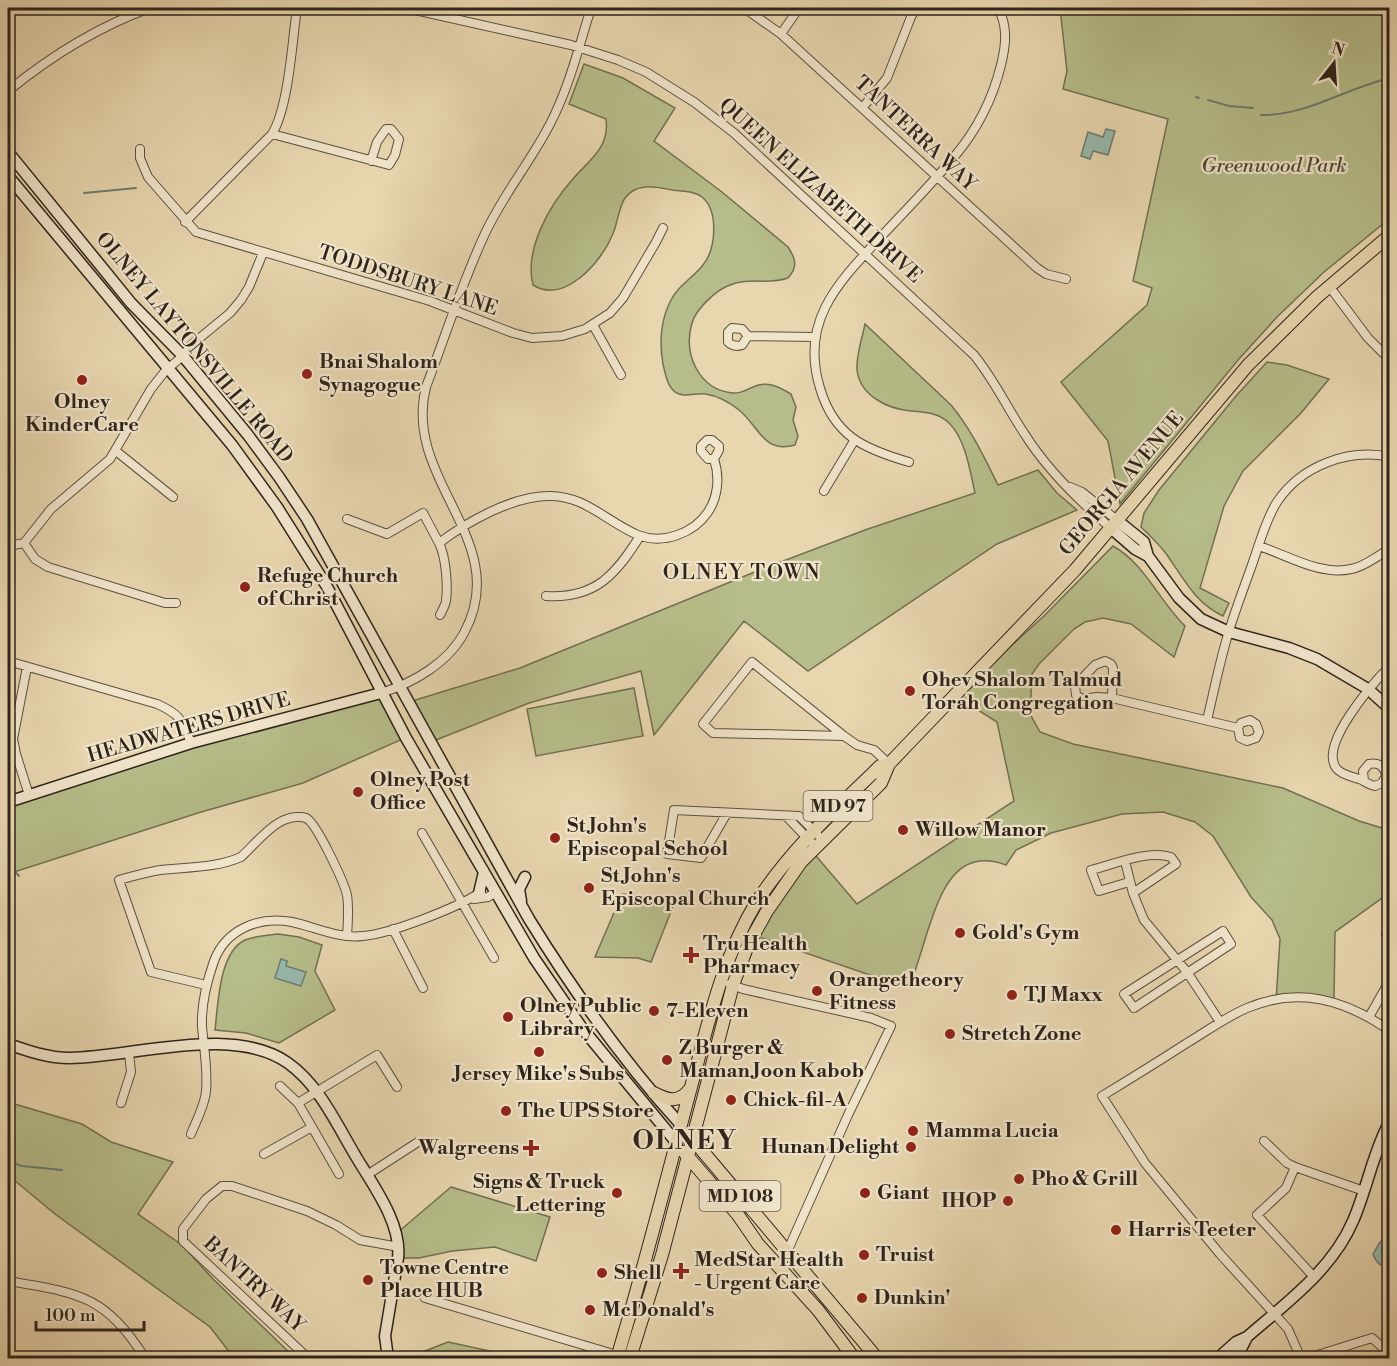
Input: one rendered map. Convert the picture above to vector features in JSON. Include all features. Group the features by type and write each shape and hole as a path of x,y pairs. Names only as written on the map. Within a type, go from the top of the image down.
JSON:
{"main road":[{"name":"OLNEY LAYTONSVILLE ROAD","path":"8,152 131,303 183,356 248,435 279,477 312,529 522,907 583,1003 681,1125"},
{"name":"OLNEY LAYTONSVILLE ROAD","path":"8,176 232,446 277,507 326,585 381,693 434,788 557,993 613,1067 676,1142"},
{"name":"GEORGIA AVENUE","path":"623,1358 653,1285 733,985 748,945 766,911 814,838 874,771 880,766 889,764 1059,589 1248,365 1329,286 1389,235"},
{"path":"1115,525 1144,542 1149,556 1193,613 1209,624 1302,653 1331,666 1368,689 1389,709"},
{"name":"HEADWATERS DRIVE","path":"8,801 191,744 381,693"},
{"name":"GEORGIA AVENUE","path":"623,1358 676,1142 721,980 736,939 773,878 792,855 814,838"},
{"path":"471,898 484,872"},
{"path":"522,907 519,889 525,877"},
{"path":"8,1044 40,1055 70,1058 204,1044 228,1044 253,1047 271,1053 289,1064 317,1091 393,1222 399,1247 385,1336 388,1359"},
{"path":"654,1094 675,1100 681,1099 691,1089"},
{"path":"1218,1359 1236,1342 1247,1337 1274,1314 1314,1277 1339,1247 1353,1223 1389,1121"},
{"name":"MD 108","path":"681,1125 877,1359"},
{"name":"MD 108","path":"676,1142 759,1244 818,1310 854,1359"},
{"path":"679,1191 692,1177 699,1177 714,1187"},
{"path":"1229,1359 1242,1347 1247,1337"}],"street":[{"path":"8,91 58,53 94,32 150,8"},
{"path":"185,222 272,134 279,123 297,8"},
{"name":"QUEEN ELIZABETH DRIVE","path":"406,8 579,47 645,72 694,102 734,133 974,355 992,377 1024,434 1043,459 1069,487 1082,492 1115,525"},
{"path":"381,693 401,687 447,657 471,621 477,596 478,573 472,549 424,440 421,420 422,402 483,238 496,212 551,122 562,98 591,8"},
{"name":"TANTERRA WAY","path":"744,8 781,34 1036,267 1046,274 1066,279"},
{"path":"781,34 800,8"},
{"path":"863,107 887,78 916,8"},
{"path":"909,462 879,453 854,441 831,417 817,379 815,337 823,310 841,281 954,157 972,132 994,88 1006,41 1005,23 999,8"},
{"path":"272,134 371,161 389,165 399,139 397,133 386,129 381,134 371,161"},
{"name":"TODDSBURY LANE","path":"140,148 140,158 148,177 196,232 400,292 532,338 562,336 585,329 610,313 623,297 663,228"},
{"path":"8,546 24,543 51,509 116,451 151,389 168,368 183,356 190,346 230,314 242,300 263,253"},
{"path":"1329,286 1368,338 1389,360"},
{"path":"593,324 621,375"},
{"path":"748,336 815,337"},
{"path":"824,491 854,441"},
{"path":"116,451 173,497"},
{"path":"1207,720 1229,632 1276,502 1291,485 1310,470 1331,461 1355,455 1378,454 1389,457"},
{"path":"439,543 461,526 516,502 549,495 566,497 585,504 640,536 674,537 689,530 703,518 715,498 718,482 714,459"},
{"path":"347,519 387,534 423,513 443,552 445,563 446,602 440,615"},
{"path":"546,596 560,597 574,594 589,590 601,583 622,564 640,536"},
{"path":"24,543 35,559 48,567 165,603 176,603"},
{"path":"1259,546 1318,567 1334,570 1350,570 1385,552"},
{"path":"8,661 157,704 172,711 183,723 191,744"},
{"path":"1112,698 1113,668 1105,661 1095,665 1075,686 1076,695 1082,699 1112,698 1238,728"},
{"path":"844,736 713,732 703,724 752,662 844,736 857,745 874,750 889,764"},
{"path":"1364,781 1338,770 1334,756 1341,728 1368,689 1389,666"},
{"path":"27,667 13,739 29,795"},
{"path":"727,813 701,858 667,854 674,810 799,816 814,838"},
{"path":"206,985 151,972 119,880 149,872 198,868 234,860 241,857 275,825 287,819 306,818 312,822 333,859 347,893 349,919 347,936"},
{"path":"422,833 471,898 494,958"},
{"path":"1129,882 1099,891 1091,870 1159,855 1171,857 1176,864 1132,893"},
{"path":"1125,861 1132,893 1144,920 1187,972 1220,1022"},
{"path":"191,1134 206,1092 202,1024 206,985 215,959 223,944 234,932 249,924 290,921 347,936 364,936 393,929 495,889"},
{"path":"393,929 423,988"},
{"path":"1223,932 1231,944 1134,1008 1124,994 1178,960 1223,932"},
{"path":"1389,933 1386,934 1389,942"},
{"path":"721,980 733,985 871,1018 891,1026 848,1115 787,1252"},
{"path":"1369,1017 1389,981"},
{"path":"1389,1031 1356,1009 1334,1002 1291,998 1259,1004 1220,1022 1102,1096 1145,1163 1220,1254 1288,1329 1303,1357 1311,1357 1372,1338 1389,1354"},
{"path":"121,1103 131,1072 129,1053"},
{"path":"298,1103 377,1055 397,1087"},
{"path":"280,1086 298,1103 339,1174"},
{"path":"264,1154 312,1127"},
{"path":"1264,1141 1287,1163 1295,1167 1364,1191"},
{"path":"367,1175 418,1142"},
{"path":"1295,1167 1286,1188 1257,1215 1314,1277"},
{"name":"BANTRY WAY","path":"308,1359 183,1241 183,1229 206,1199 222,1186 232,1186 307,1211 360,1240 399,1247"},
{"path":"8,1281 58,1290 96,1304 112,1315 124,1328 145,1359"},
{"path":"425,1298 623,1358"}],"green space":[{"name":"Greenwood Park","path":"1060,8 1389,8 1389,219 1324,272 1277,317 1238,360 1120,504 1108,441 1061,382 1147,305 1152,288 1133,281 1168,119 1063,89 1067,71"},
{"path":"584,64 623,78 675,108 654,141 722,192 791,251 795,267 788,278 737,283 725,287 707,301 692,323 690,346 696,368 702,377 710,385 720,390 738,393 758,385 768,384 791,394 796,407 793,420 798,436 795,445 784,447 768,442 746,416 727,402 706,394 680,394 672,389 667,380 661,340 667,309 677,291 703,265 711,250 713,240 711,211 699,195 653,187 635,190 623,202 607,246 580,278 557,289 545,290 533,285 532,257 540,229 555,202 597,153 605,138 606,119 569,104"},
{"path":"865,324 951,405 971,433 998,485 1038,470 1057,493 1077,510 997,544 808,671 744,621 654,735 641,671 529,703 431,742 409,702 520,668 762,569 865,530 975,493 964,448 950,424 942,417 902,410 885,404 876,400 863,387 859,379 857,364"},
{"path":"1267,362 1287,365 1329,379 1301,413 1243,471 1224,506 1200,588 1229,603 1223,616 1213,611 1197,597 1164,551 1141,527 1144,513 1159,490"},
{"path":"1113,546 1124,553 1143,572 1185,626 1174,657 1131,624 1103,618 1085,622 1074,629 1032,674 1030,714 1040,732 1073,744 1283,788 1359,821 1382,828 1389,827 1389,893 1335,932 1334,1002 1316,999 1276,1001 1280,939 1272,920 1251,897 1213,836 1195,822 1163,812 1122,814 1051,833 1016,850 1006,865 988,861 974,862 962,868 944,889 910,986 867,974 753,935 811,850 857,904 1014,801 997,722 967,703 952,699 1044,616"},
{"path":"634,688 643,736 536,756 527,709"},
{"path":"381,693 405,738 303,783 201,812 8,874 8,802"},
{"path":"622,894 676,899 651,962 638,958 595,957"},
{"path":"278,934 299,937 322,945 315,971 335,1010 279,1043 246,1033 215,1030 221,980 236,946 245,940"},
{"path":"8,1102 82,1124 111,1142 173,1162 138,1214 182,1245 213,1279 295,1358 234,1358 210,1327 55,1214 8,1175"},
{"path":"451,1187 550,1217 536,1261 495,1247 452,1251 419,1258 398,1258 397,1233"},
{"path":"448,1342 490,1351 488,1358 407,1358"}],"water":[{"path":"1106,129 1115,131 1108,155 1093,151 1090,159 1081,156 1088,132 1103,137"},
{"path":"281,959 287,961 286,966 306,972 301,986 275,978"},
{"path":"1389,1235 1389,1267 1379,1264 1373,1254 1380,1242"}],"waterway":[{"path":"1261,115 1294,111 1390,78"},
{"path":"1208,100 1229,106 1253,108"},
{"path":"84,193 136,188"},
{"path":"8,864 19,876"},
{"path":"8,1161 22,1166 62,1170"}],"place":[{"name":"Bnai Shalom Synagogue","path":"307,374"},
{"name":"Olney KinderCare","path":"82,380"},
{"name":"Refuge Church of Christ","path":"245,587"},
{"name":"Ohev Shalom Talmud Torah Congregation","path":"910,691"},
{"name":"Olney Post Office","path":"358,792"},
{"name":"Willow Manor","path":"903,830"},
{"name":"St John's Episcopal School","path":"555,838"},
{"name":"St John's Episcopal Church","path":"589,888"},
{"name":"Gold's Gym","path":"960,933"},
{"name":"Tru Health Pharmacy","path":"691,955"},
{"name":"Orangetheory Fitness","path":"817,991"},
{"name":"TJ Maxx","path":"1012,995"},
{"name":"7-Eleven","path":"654,1011"},
{"name":"Olney Public Library","path":"508,1017"},
{"name":"Stretch Zone","path":"950,1034"},
{"name":"Jersey Mike's Subs","path":"539,1052"},
{"name":"Z Burger & Maman Joon Kabob","path":"667,1060"},
{"name":"Chick-fil-A","path":"731,1100"},
{"name":"The UPS Store","path":"506,1111"},
{"name":"Mamma Lucia","path":"913,1131"},
{"name":"Hunan Delight","path":"911,1147"},
{"name":"Walgreens","path":"531,1148"},
{"name":"Pho & Grill","path":"1019,1179"},
{"name":"Signs & Truck Lettering","path":"617,1193"},
{"name":"Giant","path":"865,1193"},
{"name":"IHOP","path":"1008,1201"},
{"name":"Harris Teeter","path":"1116,1230"},
{"name":"Truist","path":"864,1255"},
{"name":"MedStar Health - Urgent Care","path":"681,1271"},
{"name":"Shell","path":"602,1273"},
{"name":"Towne Centre Place HUB","path":"368,1280"},
{"name":"Dunkin'","path":"862,1298"},
{"name":"McDonald's","path":"590,1310"}],"district":[{"name":"OLNEY TOWN","path":"742,573"},
{"name":"OLNEY","path":"685,1141"}]}
